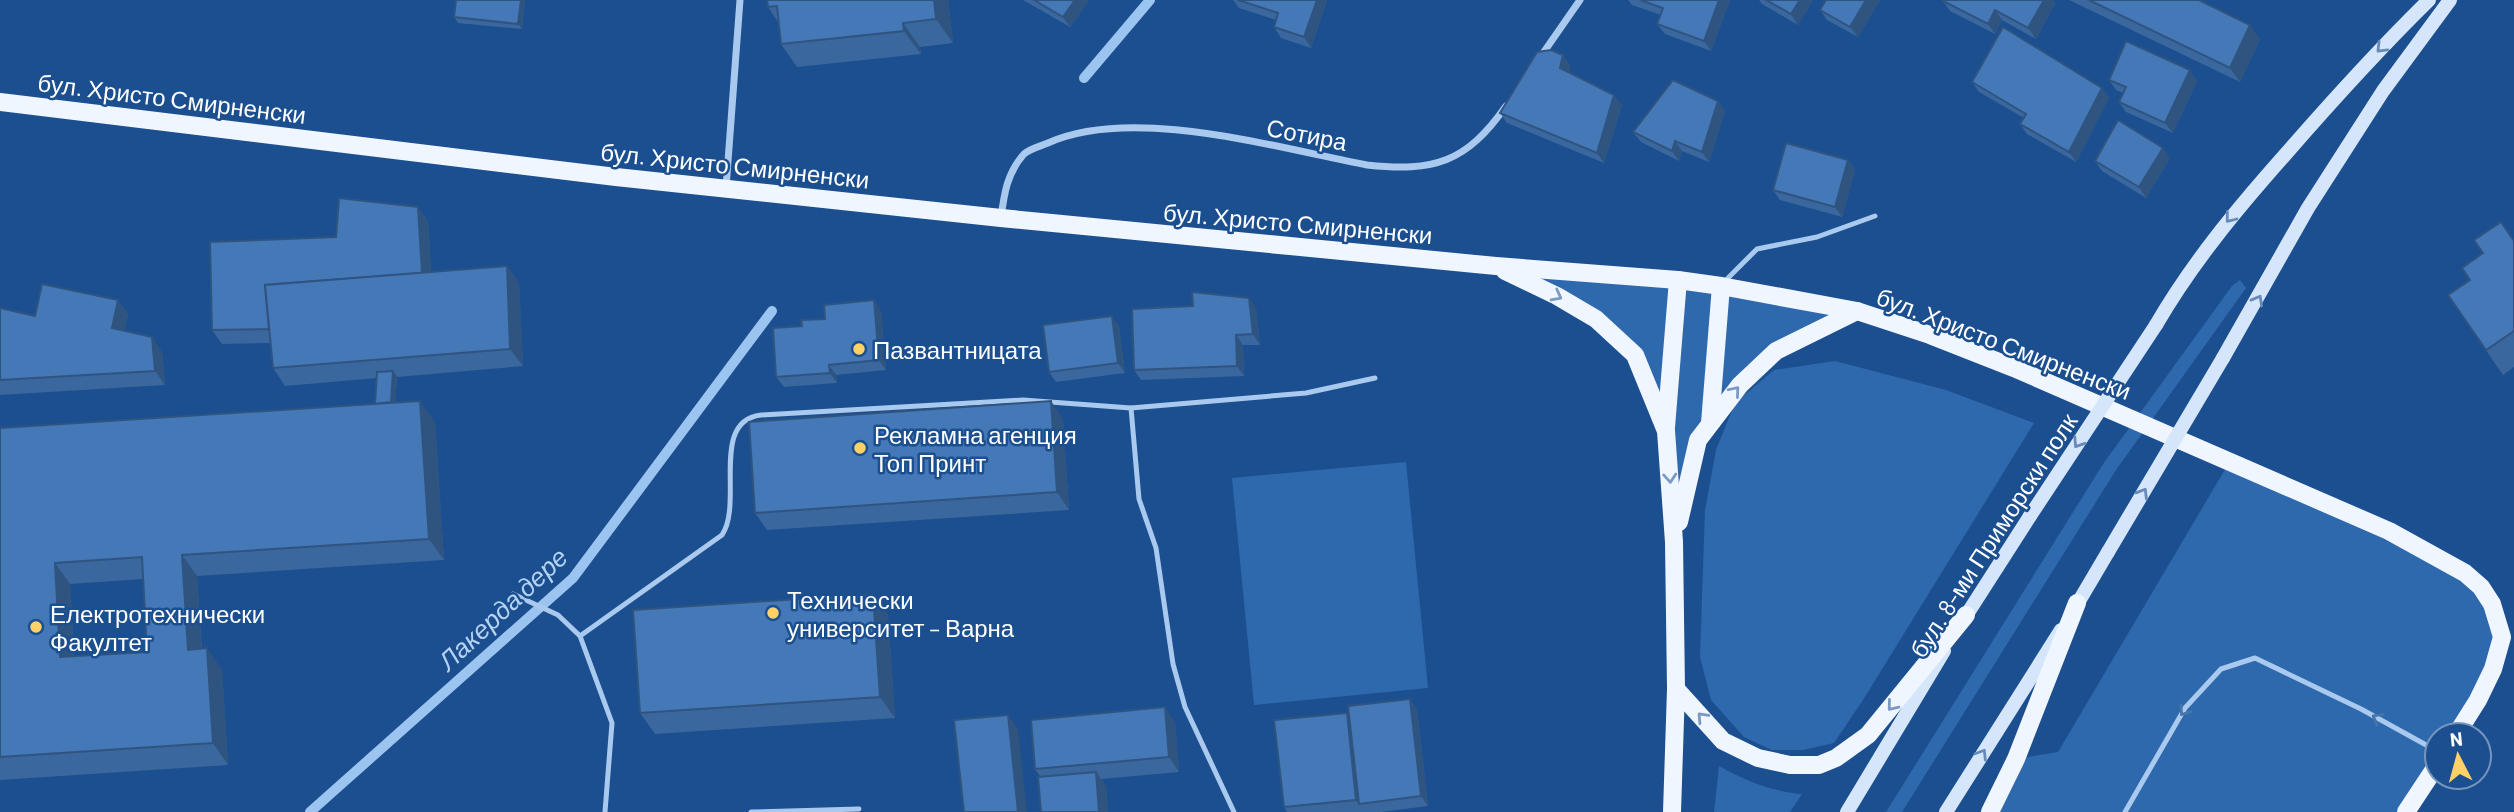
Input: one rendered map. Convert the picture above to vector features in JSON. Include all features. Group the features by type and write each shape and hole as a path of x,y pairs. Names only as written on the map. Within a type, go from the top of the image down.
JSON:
{"main road":[{"name":"бул. 8-ми Приморски полк","path":"1847,812 1966,615 2156,325 2179,285 2233,214 2362,66 2429,0"},
{"path":"1946,812 2108,552 2308,208 2383,91 2450,0"},
{"name":"бул. Христо Смирненски","path":"0,102 616,177 1001,218 1496,266 1678,280 1857,312 1930,335 2014,368 2389,531 2465,573 2481,587 2508,638"},
{"path":"1496,266 1596,319 1635,355 1666,431"},
{"path":"1672,812 1676,689 1674,542 1666,431 1678,280"},
{"path":"1710,423 1721,286"},
{"path":"1674,542 1699,440 1740,385 1776,351 1857,312"},
{"path":"1990,812 2015,760 2077,603"},
{"path":"1676,689 1723,741 1758,758 1790,765 1819,765 1836,758 1868,735 1966,615"},
{"path":"2465,721 2508,638"},
{"path":"2406,812 2423,786"}],"street":[{"path":"726,188 740,0"},
{"path":"1532,69 1580,0"},
{"name":"Сотира","path":"1001,218 1005,184 1025,152 1059,138 1106,128 1169,128 1395,168 1438,164 1469,149 1508,103"}],"lane":[{"path":"1721,286 1757,249 1817,237 1875,216"},
{"path":"580,636 722,535 730,518 732,439 739,425 753,416 1023,400 1131,408 1306,393 1375,378"},
{"path":"1131,408 1139,499 1156,548 1173,664 1185,707 1234,812"},
{"path":"513,594 558,615 580,636 612,723 605,812"},
{"path":"2125,812 2185,708 2221,669 2255,658 2361,709 2423,743"},
{"path":"751,812 859,809"}],"shaded area":[{"path":"1496,266 1678,280 1857,311 1776,351 1710,423 1674,542 1666,431 1635,355 1596,319"},
{"path":"2240,280 2246,288 2116,470 1902,812 1886,812 2103,464 2232,286"},
{"path":"1835,361 1946,390 2034,423 1834,743 1803,750 1772,750 1744,737 1711,700 1700,657 1705,510 1716,450 1735,403 1774,370"},
{"path":"2230,461 2465,573 2502,637 2463,721 2423,721 2423,786 2406,812 1990,812 2016,759 2058,752"},
{"path":"1406,462 1428,688 1254,705 1232,478"},
{"path":"1719,766 1759,784 1802,794 1790,812 1714,812"}],"building":[{"path":"456,0 521,0 518,24 454,17"},
{"path":"767,0 934,0 936,19 903,23 904,31 781,44 777,6 768,7"},
{"path":"1034,0 1075,0 1063,17"},
{"path":"1238,0 1317,0 1304,37 1274,27 1278,13"},
{"path":"1640,0 1719,0 1704,41 1657,24 1663,8"},
{"path":"1766,0 1800,0 1791,14"},
{"path":"1826,0 1866,0 1850,27 1820,10"},
{"path":"1944,0 2044,0 2028,28 1995,10 1988,24"},
{"path":"2089,0 2199,0 2250,25 2230,68"},
{"path":"2003,27 2102,88 2069,152 2020,124 2026,114 1972,82"},
{"path":"2126,41 2190,70 2165,123 2119,102 2126,87 2109,80"},
{"path":"1551,50 1563,55 1560,68 1614,95 1597,153 1500,113 1537,52"},
{"path":"1673,80 1718,101 1702,152 1675,141 1672,151 1633,132"},
{"path":"2118,120 2163,148 2139,187 2095,161"},
{"path":"1786,143 1848,160 1835,207 1773,190"},
{"path":"339,198 418,207 422,273 265,285 269,329 212,330 210,242 336,237"},
{"path":"2501,222 2514,241 2514,331 2486,350 2448,295 2470,280 2462,268 2483,253 2474,240"},
{"path":"507,266 510,349 273,368 265,285"},
{"path":"42,284 118,300 112,328 152,337 155,371 0,380 0,308 35,316"},
{"path":"1192,292 1249,298 1253,334 1236,335 1237,366 1134,370 1132,309 1193,306"},
{"path":"874,300 879,360 829,365 830,373 776,377 773,328 802,326 801,320 825,319 824,305"},
{"path":"1112,316 1118,363 1049,372 1043,325"},
{"path":"393,371 391,402 375,404 377,372"},
{"name":"Електротехнически Факултет","path":"420,401 429,539 182,555 188,650 207,648 213,743 0,757 0,428","holes":["142,557 147,652 60,657 55,563"]},
{"path":"1051,401 1057,492 755,513 749,422"},
{"path":"873,594 880,697 640,713 633,610"},
{"path":"1410,699 1421,796 1359,804 1348,706"},
{"path":"1165,707 1169,757 1035,769 1031,720"},
{"path":"1347,713 1356,800 1284,807 1274,720"},
{"path":"1008,715 1018,812 964,812 954,720"},
{"path":"1096,772 1099,812 1041,812 1038,777"}],"waterway":[{"name":"Лакерда дере","path":"1084,78 1150,0"},
{"name":"Лакерда дере","path":"310,812 573,578 772,311"}],"place":[{"name":"Пазвантницата","path":"859,349"},
{"name":"Рекламна агенция Топ Принт","path":"860,448"},
{"name":"Технически университет – Варна","path":"773,613"},
{"name":"Електротехнически Факултет","path":"36,627"}]}
